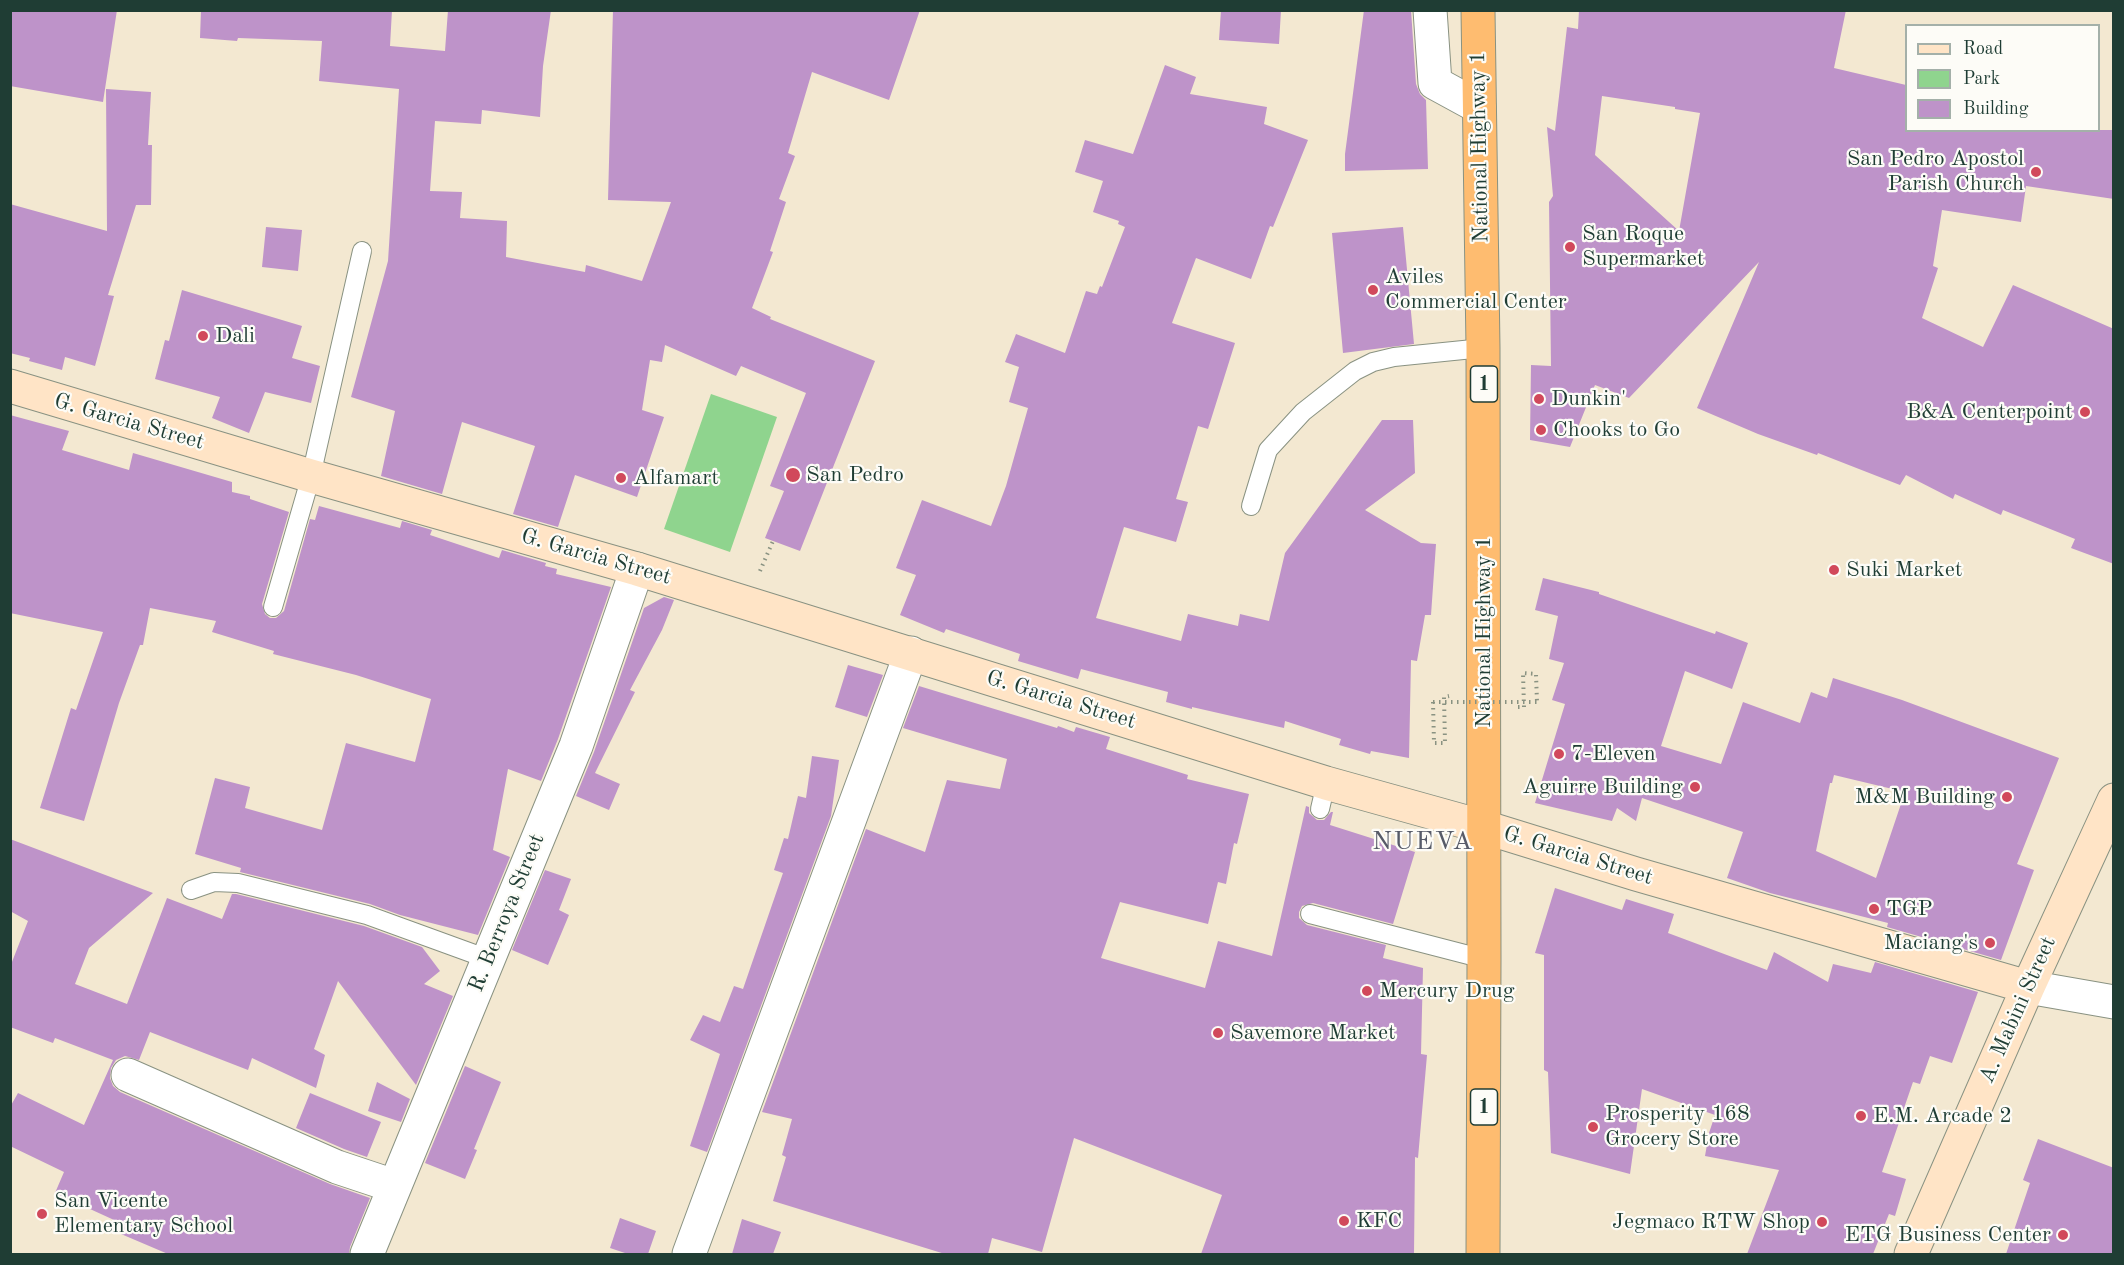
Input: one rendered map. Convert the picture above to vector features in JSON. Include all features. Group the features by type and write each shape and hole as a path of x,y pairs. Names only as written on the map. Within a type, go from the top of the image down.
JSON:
{"highway":[{"name":"National Highway 1","path":"1478,10 1484,348 1483,1254"}],"street":[{"path":"1430,10 1435,83 1479,107"},
{"name":"G. Garcia Street","path":"10,387 311,476 637,568 910,653 1323,796 1484,826 1636,874 2028,987 2114,1002"},
{"name":"R. Berroya Street","path":"367,1254 576,746 637,568"},
{"path":"689,1254 910,653"},
{"name":"A. Mabini Street","path":"1911,1254 2028,987 2114,800"},
{"path":"128,1075 337,1167 394,1186"}],"lane":[{"path":"273,607 311,476 362,251"},
{"path":"1251,506 1268,450 1303,412 1355,371 1373,362 1394,357 1484,348"},
{"path":"191,890 214,882 238,883 367,915 488,959"},
{"path":"1310,914 1484,959"}],"path":[{"path":"1444,697 1445,743 1434,743 1433,702 1537,702 1536,674 1523,673 1524,707"}],"green space":[{"path":"711,394 777,417 730,552 664,529"}],"building":[{"path":"10,10 117,10 103,102 10,86"},
{"path":"201,10 392,10 390,46 445,51 448,10 551,10 543,66 540,117 482,110 481,124 435,121 430,191 462,192 460,218 507,221 506,257 585,272 586,265 642,281 671,202 608,200 613,10 920,10 889,100 812,72 788,153 795,156 779,199 786,202 770,251 773,252 752,308 771,317 770,319 875,361 800,551 765,538 784,491 770,486 806,393 741,366 736,376 665,345 662,362 650,360 642,410 664,417 637,497 575,475 558,527 513,514 535,446 462,422 442,494 381,476 395,411 351,397 388,261 399,89 319,81 322,41 238,38 237,41 200,38"},
{"path":"1221,10 1281,10 1279,44 1219,40"},
{"path":"1364,10 1411,10 1416,84 1420,94 1426,100 1428,169 1345,171 1345,154"},
{"path":"1579,10 1846,10 1834,68 1905,85 1905,132 2100,132 2100,130 2114,130 2114,199 2026,186 2021,222 1942,210 1933,266 1938,268 1922,318 1983,347 2013,285 2114,329 2114,564 2071,548 2075,539 2003,510 2001,515 1955,494 1953,499 1906,475 1900,485 1818,453 1817,455 1758,434 1697,408 1759,262 1629,398 1595,385 1570,447 1530,440 1531,365 1551,366 1549,202 1553,196 1547,127 1555,131 1567,27 1578,29","holes":["1602,96 1675,107 1675,109 1700,113 1679,231 1595,155"]},
{"path":"1165,65 1196,77 1190,94 1267,107 1264,124 1308,140 1273,227 1270,226 1251,279 1196,258 1172,323 1235,343 1208,429 1198,426 1176,499 1188,502 1176,542 1124,527 1096,618 1181,641 1188,614 1238,626 1240,614 1269,621 1285,553 1382,420 1413,420 1415,473 1365,510 1421,543 1436,544 1431,615 1425,615 1417,661 1411,660 1409,758 1371,751 1370,754 1339,745 1341,739 1285,721 1284,728 1166,702 1168,692 1081,669 1078,679 1018,661 1020,654 946,629 944,633 900,615 916,575 896,568 922,500 991,526 1006,486 1028,408 1009,402 1019,367 1005,362 1016,334 1065,353 1086,291 1097,294 1100,286 1102,287 1125,227 1118,224 1119,221 1093,212 1103,181 1075,172 1085,140 1133,154"},
{"path":"106,89 151,92 148,145 152,145 151,205 136,205 108,295 114,296 95,366 65,357 62,370 10,353 10,204 107,231"},
{"path":"266,227 302,230 298,271 262,267"},
{"name":"Aviles Commercial Center","path":"1403,227 1414,344 1343,353 1332,233"},
{"path":"182,290 302,326 292,358 320,366 311,403 265,392 249,433 212,418 220,397 155,379 165,340 169,341"},
{"path":"10,415 69,431 62,450 129,470 133,453 232,482 232,492 250,496 250,499 289,512 262,604 265,614 270,618 276,618 284,611 310,519 315,520 319,506 400,528 402,521 432,530 430,535 499,558 502,550 546,563 545,566 557,569 556,574 611,587 541,781 508,769 493,850 510,857 478,935 400,915 370,904 240,872 241,868 195,854 215,778 250,787 245,808 322,830 346,743 415,762 431,699 356,675 273,654 274,651 212,632 216,621 150,608 143,645 140,645 119,703 84,821 40,808 71,708 76,710 103,632 10,613"},
{"path":"1543,578 1599,592 1599,594 1715,634 1716,631 1748,643 1732,689 1685,671 1661,746 1721,764 1743,702 1800,723 1811,692 1827,698 1833,678 1902,700 2059,758 2017,864 2034,870 2001,960 1887,927 1888,923 1770,893 1727,878 1743,832 1642,798 1636,821 1617,808 1612,821 1535,803 1565,704 1552,700 1564,663 1549,659 1558,616 1535,610","holes":["1834,775 1905,792 1876,878 1816,851 1830,783"]},
{"path":"664,597 674,600 662,630 630,690 635,692 595,773 620,784 609,810 576,796 594,752 644,608"},
{"path":"848,665 883,675 867,717 835,707"},
{"path":"919,686 1057,728 1058,726 1074,732 1076,727 1110,737 1106,749 1188,775 1187,779 1249,794 1237,844 1234,843 1226,884 1218,882 1208,924 1120,902 1101,958 1205,988 1218,941 1272,956 1306,806 1309,807 1309,813 1317,820 1324,820 1333,812 1330,825 1415,852 1393,924 1313,903 1302,906 1299,912 1299,918 1307,925 1386,945 1383,958 1423,968 1421,1054 1427,1055 1418,1158 1415,1157 1414,1254 1201,1254 1222,1195 1074,1138 1042,1252 992,1238 988,1254 945,1254 773,1201 786,1157 782,1155 792,1119 762,1112 866,829 925,852 947,780 1000,789 1007,759 903,728"},
{"path":"812,756 839,760 831,816 707,1152 690,1146 720,1054 690,1040 703,1015 720,1022 734,986 743,989 783,873 774,870 784,838 788,839 798,796 806,798"},
{"path":"10,839 153,893 89,948 75,984 127,1004 167,898 222,919 232,894 236,894 364,926 422,947 440,971 424,984 453,996 416,1085 338,981 314,1049 325,1055 316,1088 252,1058 248,1070 150,1032 139,1060 125,1056 116,1060 111,1068 110,1078 113,1086 120,1092 330,1184 370,1198 349,1254 168,1254 121,1234 125,1225 55,1193 64,1172 10,1146 10,1107 18,1093 84,1125 113,1060 55,1038 53,1043 10,1027 10,967 28,921 10,911"},
{"path":"545,870 571,879 559,910 569,915 548,965 512,950"},
{"path":"1555,888 1622,910 1626,899 1674,914 1668,933 1767,970 1774,952 1828,982 1833,964 1871,973 1875,962 1978,992 1952,1063 1930,1056 1920,1084 1913,1082 1882,1172 1906,1179 1895,1216 1889,1214 1873,1254 1747,1254 1779,1170 1705,1156 1715,1115 1642,1089 1630,1174 1551,1153 1548,1072 1544,1070 1544,955 1535,953"},
{"path":"465,1066 501,1082 474,1149 477,1150 465,1179 425,1163"},
{"path":"377,1082 410,1099 401,1122 368,1111"},
{"path":"310,1093 381,1122 367,1157 296,1128"},
{"path":"2038,1139 2114,1168 2114,1254 2006,1254 2030,1183 2023,1180"},
{"path":"620,1218 656,1231 648,1254 628,1254 610,1248"},
{"path":"742,1219 781,1232 773,1254 732,1254"}],"place":[{"name":"San Pedro Apostol Parish Church","path":"2036,172"},
{"name":"San Roque Supermarket","path":"1570,247"},
{"name":"Aviles Commercial Center","path":"1373,290"},
{"name":"Dali","path":"203,336"},
{"name":"Dunkin'","path":"1539,399"},
{"name":"B&A Centerpoint","path":"2085,412"},
{"name":"Chooks to Go","path":"1541,430"},
{"name":"San Pedro","path":"793,475"},
{"name":"Alfamart","path":"621,478"},
{"name":"Suki Market","path":"1834,570"},
{"name":"7-Eleven","path":"1559,754"},
{"name":"Aguirre Building","path":"1695,787"},
{"name":"M&M Building","path":"2007,797"},
{"name":"TGP","path":"1874,909"},
{"name":"Maciang's","path":"1990,943"},
{"name":"Mercury Drug","path":"1367,991"},
{"name":"Savemore Market","path":"1218,1033"},
{"name":"E.M. Arcade 2","path":"1861,1116"},
{"name":"Prosperity 168 Grocery Store","path":"1593,1127"},
{"name":"San Vicente Elementary School","path":"42,1214"},
{"name":"KFC","path":"1344,1221"},
{"name":"Jegmaco RTW Shop","path":"1822,1222"},
{"name":"ETG Business Center","path":"2063,1235"}],"district":[{"name":"NUEVA","path":"1423,842"}]}
